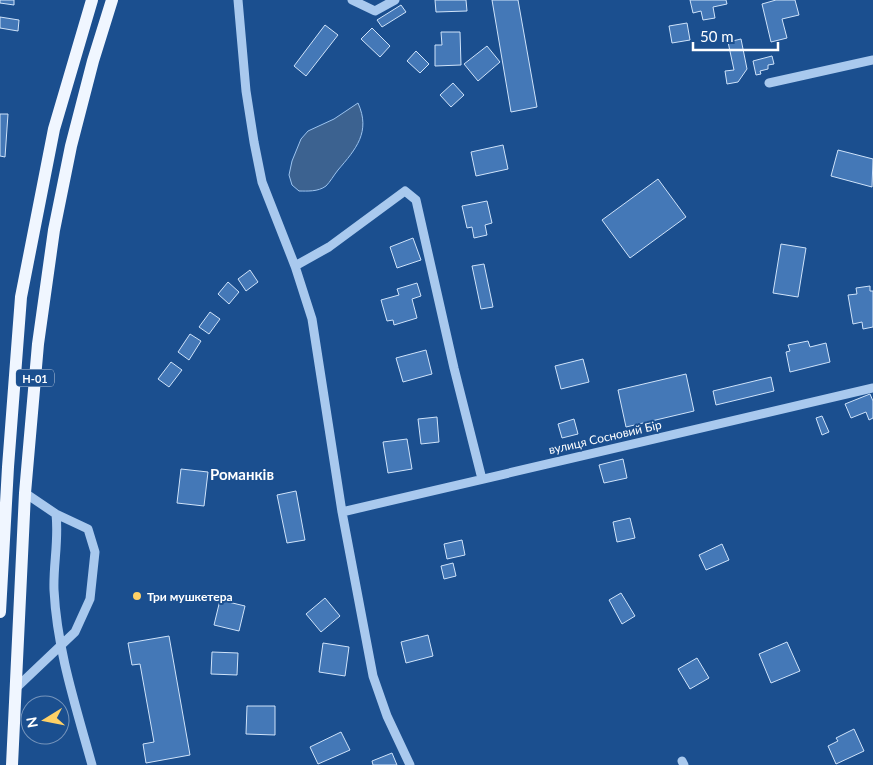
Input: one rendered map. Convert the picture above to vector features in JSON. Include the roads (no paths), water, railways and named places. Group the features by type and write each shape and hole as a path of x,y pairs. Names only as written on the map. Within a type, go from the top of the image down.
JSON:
{"main road":[{"name":"Н-01","path":"0,612 8,467 22,297 54,129 92,0"},
{"name":"Н-01","path":"12,765 25,493 38,344 54,230 71,146 93,61 112,0"}],"street":[{"path":"238,0 246,91 254,142 262,182 295,266 312,320 342,512 373,676 387,716 410,765"},
{"path":"352,0 375,11 395,0"},
{"path":"769,83 873,60"},
{"path":"295,266 329,247 405,191 416,200 454,368 482,479"},
{"name":"вулиця Сосновий Бір","path":"342,512 873,388"},
{"path":"15,689 75,632 90,598 95,552 88,529 56,514 25,493"},
{"path":"56,514 58,533 54,589 60,646 92,765"}],"water":[{"path":"358,103 362,113 362,131 360,140 351,155 326,186 316,190 299,191 292,185 289,175 292,161 301,139 308,131 334,119"}],"place":[{"name":"Три мушкетера","path":"137,596"}],"district":[{"name":"Романків","path":"242,474"}]}
